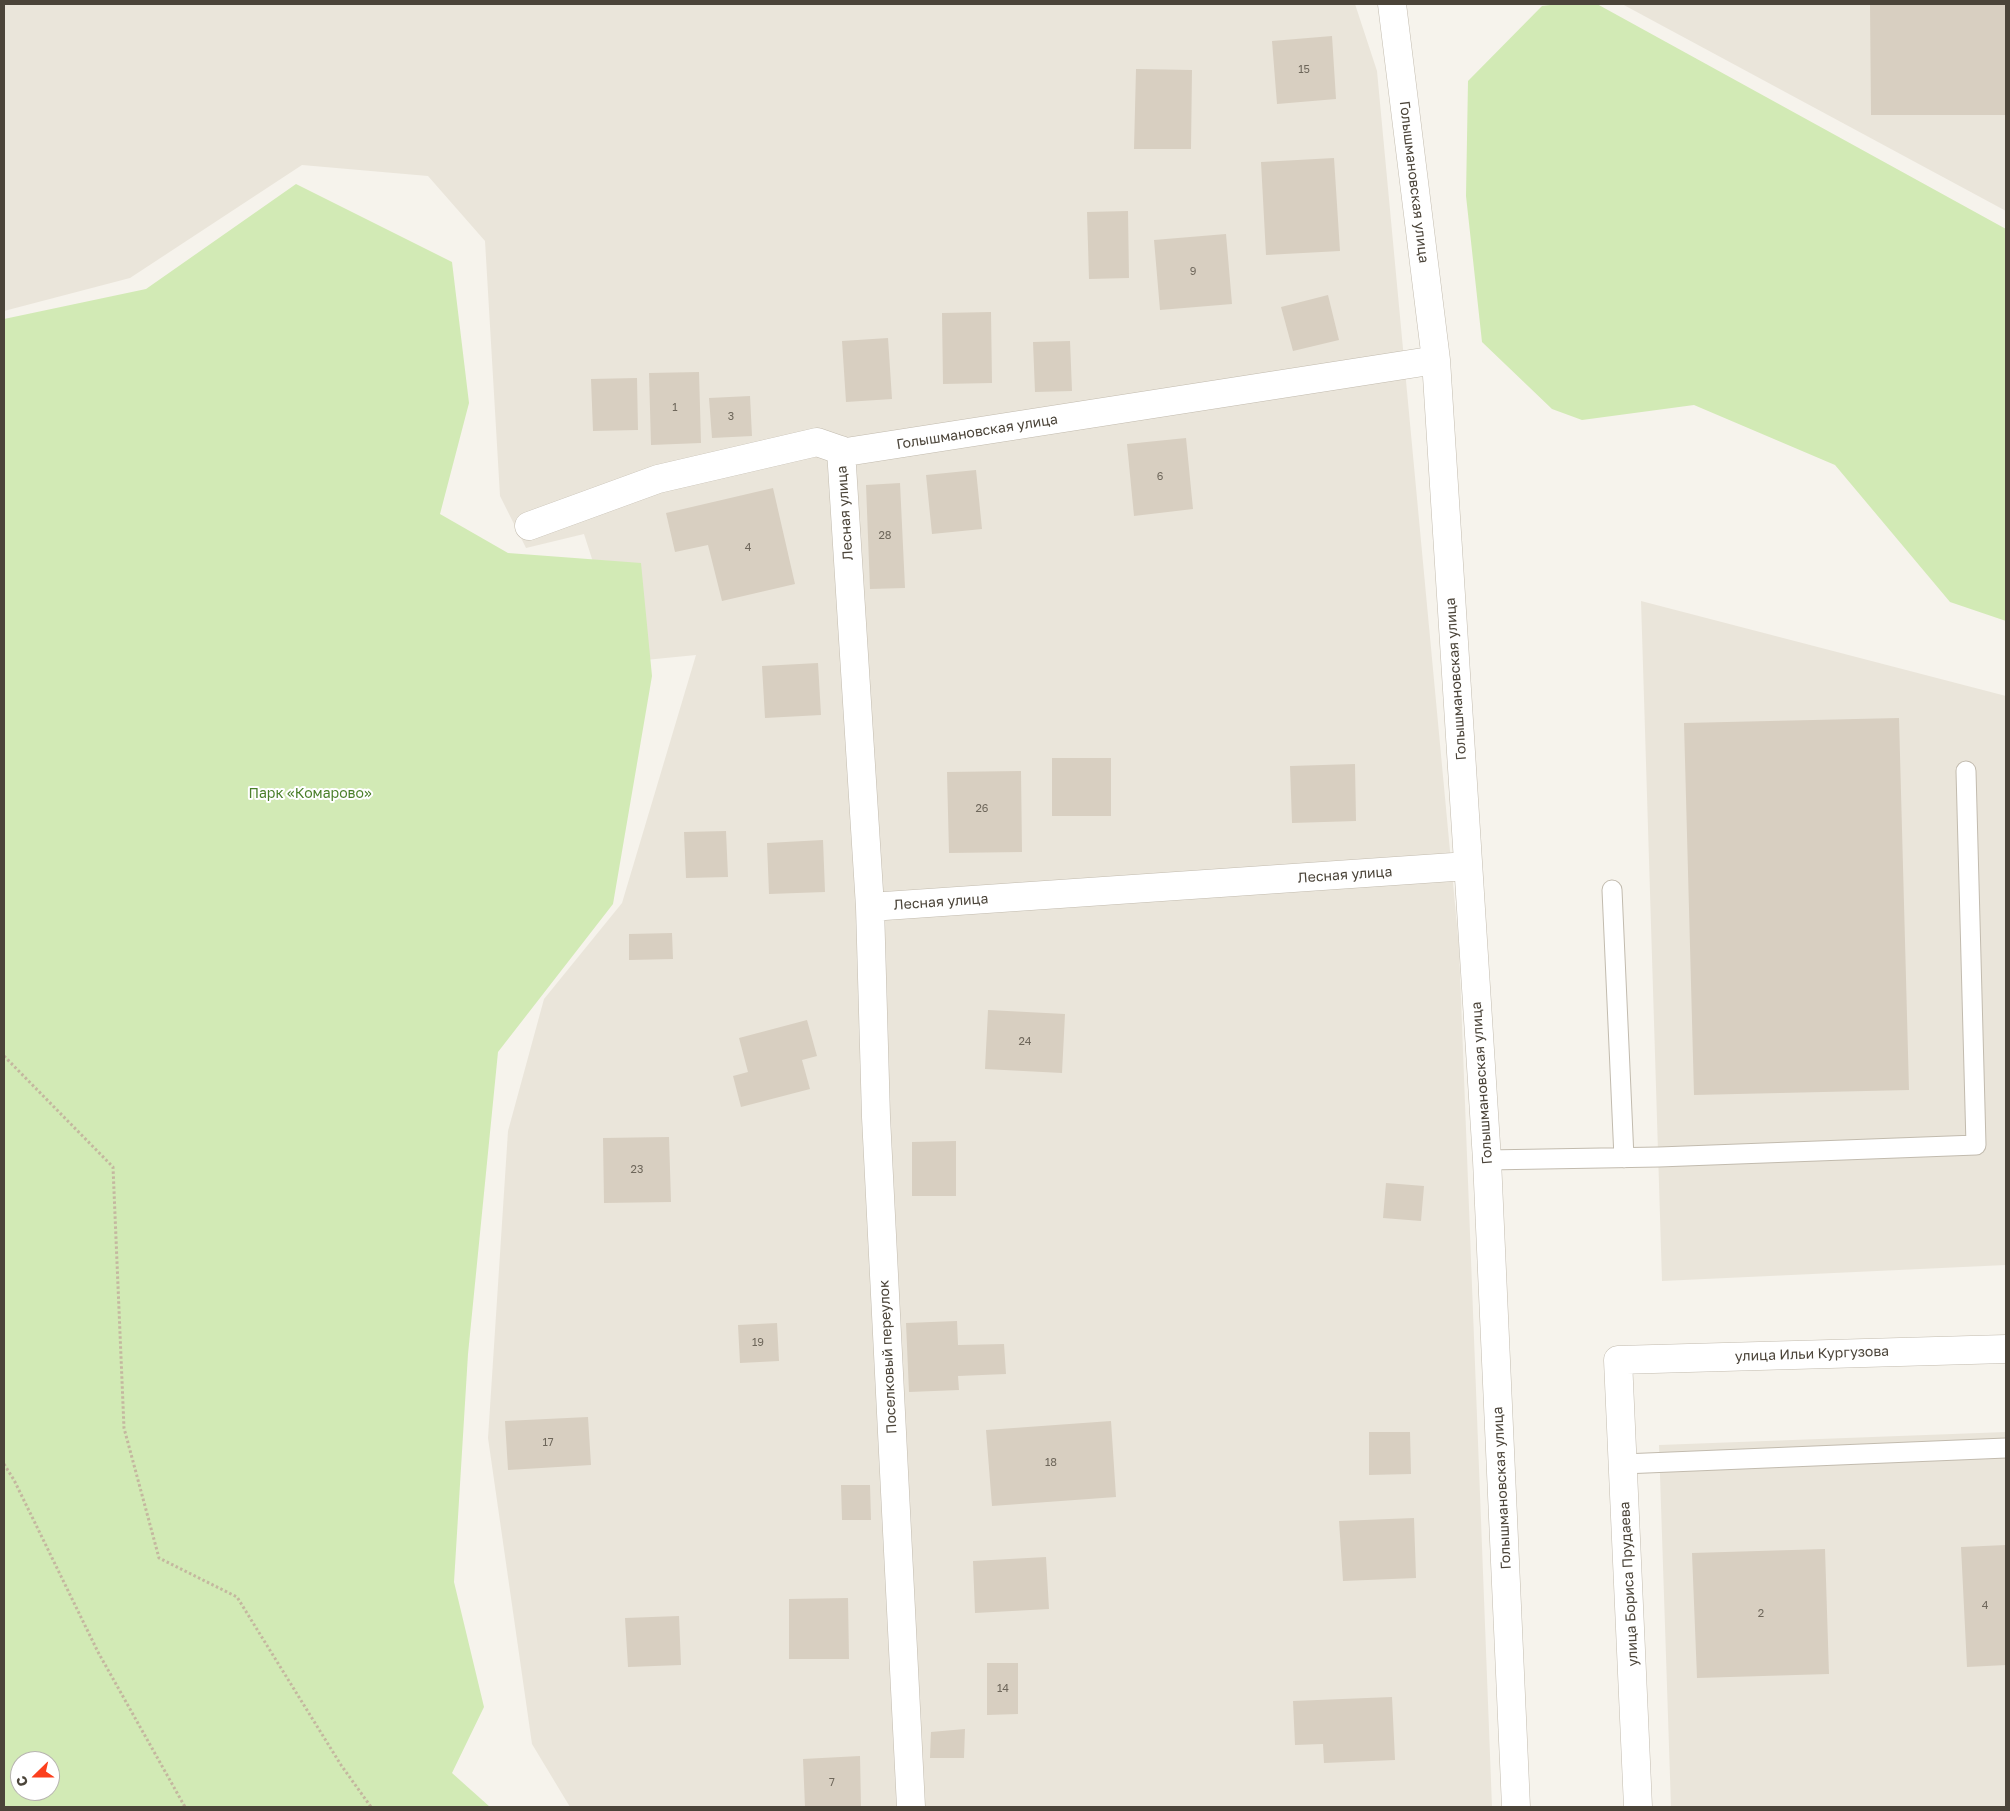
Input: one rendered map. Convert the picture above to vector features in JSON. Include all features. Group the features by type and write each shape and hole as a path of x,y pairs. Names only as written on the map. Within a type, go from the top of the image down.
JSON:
{"street":[{"name":"Голышмановская улица","path":"1392,4 1436,360 1487,1160 1516,1807"},
{"name":"Голышмановская улица","path":"529,526 658,479 817,442 846,452 1436,360"},
{"name":"Лесная улица","path":"841,450 870,907 1468,866"},
{"name":"Поселковый переулок","path":"870,907 876,1117 911,1807"},
{"name":"улица Ильи Кургузова","path":"1618,1360 2006,1349"},
{"name":"улица Бориса Прудаева","path":"1618,1360 1638,1807"}],"lane":[{"path":"1487,1160 1624,1158 1976,1145 1966,771"},
{"path":"1612,890 1624,1158"},
{"path":"1623,1464 2006,1448"}],"path":[{"path":"4,1056 112,1167 124,1428 159,1558 237,1597 341,1765 371,1807"},
{"path":"4,1464 14,1480 98,1652 185,1807"}],"shaded area":[{"path":"4,4 1355,4 1377,71 1459,947 1492,1807 570,1807 532,1744 488,1438 508,1131 544,999 622,903 696,655 625,662 584,534 526,548 500,496 485,241 428,176 302,165 130,278 4,311"},
{"path":"1622,4 2006,4 2006,211"},
{"path":"1641,601 2006,696 2006,1265 1662,1281"},
{"path":"2006,1432 2006,1807 1671,1807 1659,1445"}],"green space":[{"path":"1597,4 2006,229 2006,621 1950,602 1835,465 1694,405 1582,420 1552,409 1482,342 1466,196 1468,81 1542,6"},
{"name":"Парк «Комарово»","path":"296,184 452,262 469,403 440,514 508,553 641,563 652,676 613,904 498,1052 468,1354 454,1582 484,1707 452,1773 490,1807 4,1807 4,319 146,289"}],"building":[{"path":"1870,4 2006,4 2006,115 1871,115"},
{"path":"1332,36 1336,99 1277,104 1272,41"},
{"path":"1136,69 1192,70 1191,149 1134,149"},
{"path":"1334,158 1340,251 1266,255 1261,162"},
{"path":"1128,211 1129,278 1089,279 1087,212"},
{"path":"1226,234 1232,304 1160,310 1154,240"},
{"path":"1328,295 1339,340 1293,351 1281,307"},
{"path":"991,312 992,383 943,384 942,313"},
{"path":"888,338 892,399 846,402 842,341"},
{"path":"1070,341 1072,391 1035,392 1033,342"},
{"path":"699,372 701,443 651,445 649,373"},
{"path":"637,378 638,430 593,431 591,379"},
{"path":"750,396 752,436 712,438 709,398"},
{"path":"1186,438 1193,509 1134,516 1127,444"},
{"path":"976,470 982,529 932,534 926,475"},
{"path":"900,483 905,588 870,589 866,485"},
{"path":"773,488 795,584 722,601 708,545 675,552 666,513"},
{"path":"818,663 821,715 765,718 762,666"},
{"path":"1899,718 1909,1090 1694,1095 1684,723"},
{"path":"1052,758 1111,758 1111,816 1052,816"},
{"path":"1355,764 1356,821 1292,823 1290,766"},
{"path":"1021,771 1022,852 949,853 947,772"},
{"path":"726,831 728,877 686,878 684,832"},
{"path":"823,840 825,892 769,894 767,843"},
{"path":"672,933 673,959 629,960 629,934"},
{"path":"988,1010 1065,1014 1062,1073 985,1069"},
{"path":"807,1020 817,1056 802,1060 810,1089 741,1107 733,1076 748,1072 739,1038"},
{"path":"669,1137 671,1202 604,1203 603,1138"},
{"path":"956,1141 956,1196 912,1196 912,1142"},
{"path":"1386,1183 1424,1186 1421,1221 1383,1218"},
{"path":"957,1321 958,1345 1004,1344 1006,1374 958,1376 959,1390 909,1392 906,1323"},
{"path":"777,1323 779,1361 740,1363 738,1325"},
{"path":"588,1417 591,1465 508,1470 505,1421"},
{"path":"1111,1421 1116,1497 992,1506 986,1430"},
{"path":"1369,1432 1410,1432 1411,1474 1369,1475"},
{"path":"841,1485 870,1485 871,1520 842,1520"},
{"path":"1414,1518 1416,1578 1343,1581 1339,1521"},
{"path":"2006,1545 2006,1665 1967,1667 1961,1547"},
{"path":"1825,1549 1829,1674 1697,1678 1692,1553"},
{"path":"1046,1557 1049,1609 975,1613 973,1561"},
{"path":"848,1598 849,1659 789,1659 789,1599"},
{"path":"679,1616 681,1665 628,1667 625,1618"},
{"path":"987,1663 1018,1663 1018,1714 987,1715"},
{"path":"1392,1697 1395,1760 1324,1763 1323,1744 1295,1745 1293,1701"},
{"path":"965,1729 964,1758 930,1758 931,1732"},
{"path":"860,1756 861,1807 805,1807 803,1759"}]}
